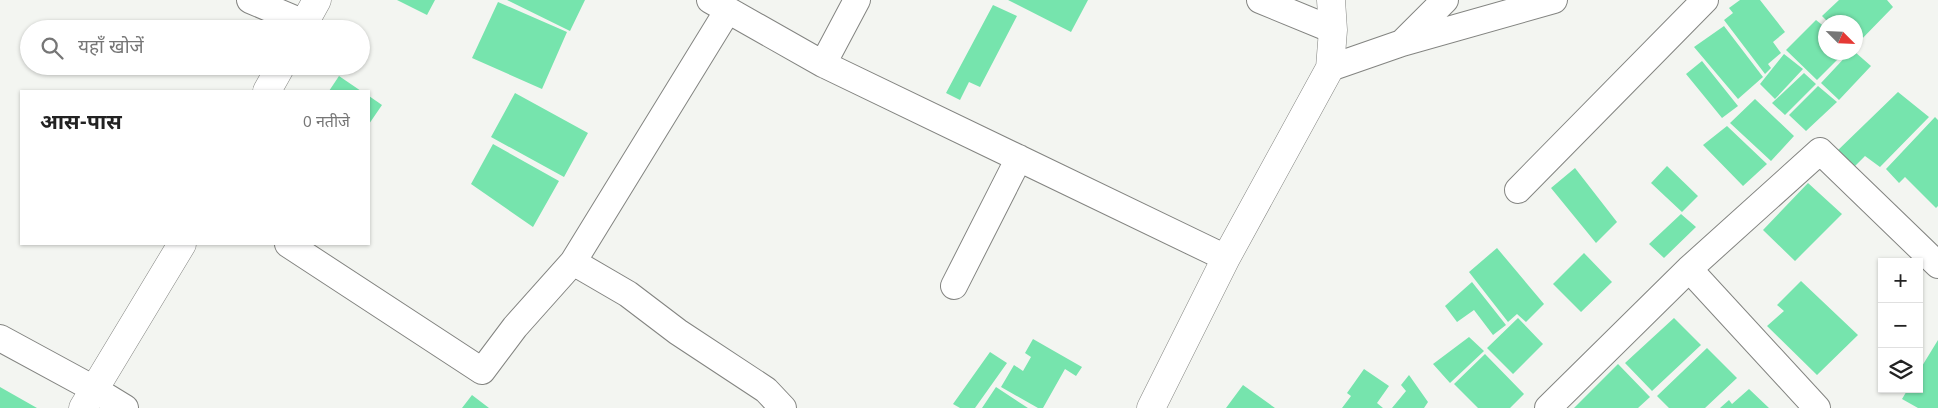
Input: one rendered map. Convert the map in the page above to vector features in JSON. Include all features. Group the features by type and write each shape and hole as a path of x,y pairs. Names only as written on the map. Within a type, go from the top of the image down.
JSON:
{"street":[{"path":"250,0 307,17"},
{"path":"823,64 857,0"},
{"path":"1260,0 1333,30"},
{"path":"1151,408 1226,258 1330,68 1333,30 1331,0"},
{"path":"1402,43 1444,0"},
{"path":"1330,68 1402,43 1554,0"},
{"path":"1518,190 1705,0"},
{"path":"290,245 482,371 515,327 573,262 719,5 823,64 1226,258"},
{"path":"269,90 276,75"},
{"path":"1556,405 1689,269 1820,151 1938,265"},
{"path":"954,286 1019,158"},
{"path":"88,398 181,245"},
{"path":"573,262 628,294 678,332 766,390 783,408"},
{"path":"1689,269 1817,408"},
{"path":"0,338 88,398 126,408"}],"building":[{"path":"397,0 435,0 427,15"},
{"path":"507,0 585,0 570,31"},
{"path":"1008,0 1088,0 1071,32"},
{"path":"1740,0 1760,0 1785,32 1773,42 1781,53 1768,64 1771,68 1765,74 1724,20 1733,13 1729,8"},
{"path":"1839,0 1887,0 1893,7 1863,38 1863,15 1823,15"},
{"path":"498,2 567,32 542,89 472,58"},
{"path":"993,5 1017,16 980,87 969,82 960,100 946,93"},
{"path":"1816,20 1818,22 1818,60 1837,60 1817,80 1786,50"},
{"path":"1724,26 1763,77 1738,99 1694,47"},
{"path":"1784,54 1803,69 1775,99 1760,84"},
{"path":"1863,59 1871,66 1839,100 1821,83 1843,60"},
{"path":"1702,61 1738,106 1722,118 1686,74"},
{"path":"1804,73 1816,84 1785,115 1772,103"},
{"path":"339,76 360,90 330,90"},
{"path":"1818,86 1837,102 1806,131 1789,115"},
{"path":"1898,92 1929,117 1880,167 1865,156 1852,169 1835,153"},
{"path":"515,93 588,133 564,177 491,137"},
{"path":"370,97 382,105 370,123"},
{"path":"1755,99 1794,136 1771,161 1730,123"},
{"path":"1935,117 1938,120 1938,206 1936,208 1905,177 1899,183 1886,169"},
{"path":"1727,126 1767,164 1743,186 1703,145"},
{"path":"493,144 559,181 533,227 471,184"},
{"path":"1667,166 1698,196 1682,212 1651,183"},
{"path":"1575,168 1617,222 1596,243 1551,188"},
{"path":"1808,183 1842,214 1795,261 1763,230"},
{"path":"1681,214 1696,227 1664,258 1649,244"},
{"path":"1497,248 1544,304 1526,322 1517,314 1508,322 1469,272"},
{"path":"1584,253 1612,282 1581,312 1553,284"},
{"path":"1801,281 1858,335 1817,375 1767,326 1784,311 1777,305"},
{"path":"1472,282 1506,325 1493,335 1474,310 1457,322 1445,306"},
{"path":"1518,318 1543,344 1513,374 1487,348"},
{"path":"1674,318 1701,345 1652,391 1625,363"},
{"path":"1469,337 1484,351 1450,383 1433,364"},
{"path":"1033,339 1082,367 1076,376 1065,369 1043,408 1038,408 1001,387 1014,365 1023,371 1031,357 1025,353"},
{"path":"1938,340 1938,408 1918,408 1902,399 1906,393 1923,393 1923,364"},
{"path":"1707,348 1737,378 1705,408 1669,408 1657,396"},
{"path":"990,352 1007,363 975,408 960,408 953,404"},
{"path":"1485,354 1524,394 1510,408 1478,408 1454,384"},
{"path":"1618,364 1650,397 1638,408 1574,408"},
{"path":"1364,369 1389,386 1377,403 1383,408 1342,408 1351,396 1347,393"},
{"path":"1409,375 1428,402 1424,408 1392,408 1406,391 1401,385"},
{"path":"1243,385 1275,408 1226,408"},
{"path":"0,387 37,408 0,408"},
{"path":"996,387 1028,408 982,408"},
{"path":"1749,389 1769,408 1720,408 1729,400 1732,404"},
{"path":"472,395 489,408 462,408"}]}
